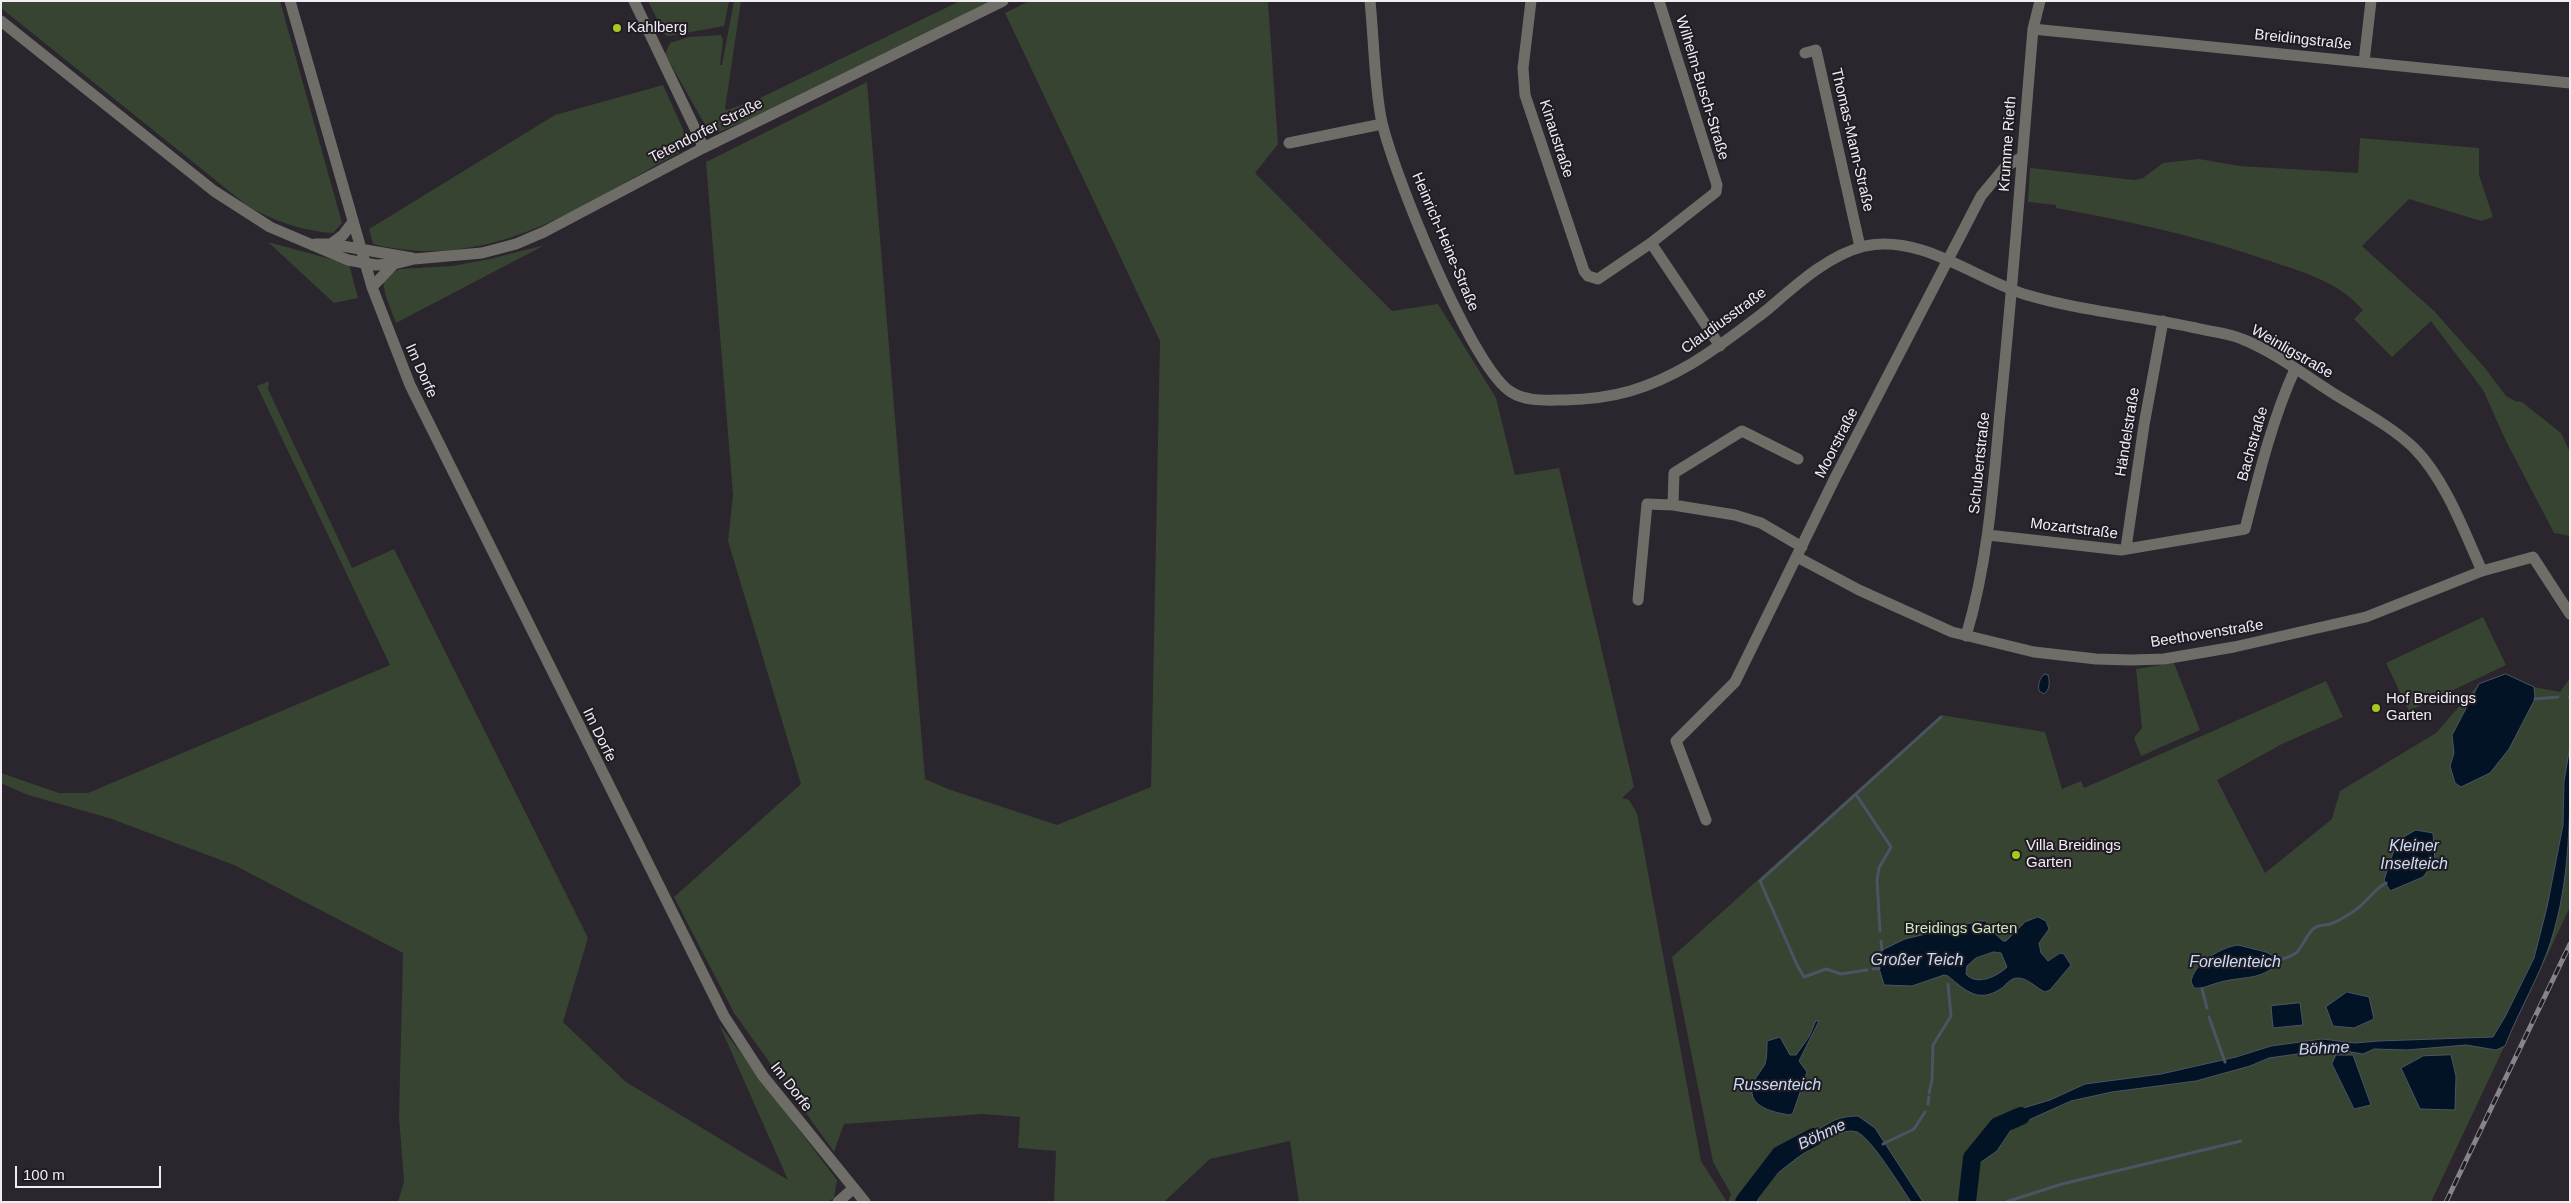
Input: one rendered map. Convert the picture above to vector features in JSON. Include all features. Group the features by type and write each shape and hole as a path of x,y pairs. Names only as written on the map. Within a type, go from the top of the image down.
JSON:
{"street":[{"name":"Im Dorfe","path":"290,1 364,264 410,385 724,1016 763,1076 866,1202"},
{"path":"634,1 700,138 703,148"},
{"name":"Tetendorfer Straße","path":"1,21 221,196 270,227 313,244 329,253 364,264 394,264 414,259 482,253 516,244 544,232 703,148 1003,1"},
{"name":"Heinrich-Heine-Straße","path":"1370,1 1382,124 1416,218 1461,321 1488,366"},
{"name":"Kinaustraße","path":"1531,1 1523,68 1525,95 1584,271 1593,278 1602,277 1651,243"},
{"name":"Wilhelm-Busch-Straße","path":"1651,243 1710,198 1716,192 1717,184 1659,1"},
{"name":"Krumme Rieth","path":"2012,290 2033,29 2040,1"},
{"path":"2364,62 2371,1"},
{"name":"Breidingstraße","path":"2033,29 2570,83"},
{"name":"Thomas-Mann-Straße","path":"1805,53 1816,50 1860,248"},
{"path":"1289,143 1382,124"},
{"name":"Moorstraße","path":"1706,820 1676,741 1735,682 1836,476 1984,190 2005,167 2022,157"},
{"path":"331,244 343,235 352,223"},
{"path":"1651,243 1720,346"},
{"name":"Tetendorfer Straße","path":"313,244 331,244 414,259"},
{"name":"Claudiusstraße","path":"1488,366 1503,385 1521,396 1546,400 1612,397 1652,385 1720,346 1827,264 1860,248 1900,245 1948,261"},
{"name":"Weinligstraße","path":"1948,261 2012,290 2053,302 2163,321 2242,339 2296,369 2378,422 2414,448 2447,494 2482,571"},
{"path":"372,287 394,264"},
{"name":"Schubertstraße","path":"1966,636 1979,595 1988,535 2012,290"},
{"name":"Händelstraße","path":"2126,548 2144,425 2163,321"},
{"name":"Bachstraße","path":"2245,529 2269,436 2283,396 2296,369"},
{"path":"1673,505 1674,473 1742,431 1798,459"},
{"name":"Beethovenstraße","path":"1638,600 1647,504 1673,505 1734,515 1761,523 1799,552 1859,590 1966,636 2034,652 2087,658 2164,659 2234,647 2366,617 2482,571 2533,557 2570,614"},
{"name":"Mozartstraße","path":"1988,535 2121,550 2245,529"},
{"path":"838,1202 854,1188"}],"green space":[{"path":"1,1 280,1 342,223 333,233 310,230 279,221 249,207 1,8"},
{"path":"648,1 729,1 724,26 669,36 665,35"},
{"path":"734,1 741,1 725,109 727,110 758,99 960,1 993,1 810,93 719,132 709,128 704,123 665,54 670,43 689,37 721,35 723,40 720,65 722,65"},
{"path":"1029,1 1268,1 1278,144 1255,173 1392,311 1438,304 1496,398 1515,475 1559,468 1634,787 1622,798 1629,800 1637,813 1701,1161 1727,1202 1299,1202 1290,1141 1210,1159 1164,1202 1054,1202 1056,1151 1018,1148 1020,1117 983,1114 844,1124 834,1152 734,1013 674,897 801,784 728,541 733,495 706,162 867,82 925,779 948,789 1057,825 1151,787 1160,341 1005,13"},
{"path":"663,85 686,136 685,142 678,153 606,194 570,213 533,229 495,242 456,249 416,251 373,244 369,229 555,115"},
{"path":"2360,138 2479,148 2479,175 2493,217 2481,221 2409,199 2362,246 2434,311 2485,368 2506,396 2515,401 2522,402 2561,433 2570,452 2570,536 2554,533 2506,441 2483,390 2431,321 2392,357 2354,319 2363,310 2342,291 2331,284 2241,251 2189,236 2056,208 2056,205 2028,202 2030,168 2134,180 2143,178 2163,163 2199,159 2240,166 2358,173"},
{"path":"268,242 349,264 358,298 334,303"},
{"path":"545,245 396,323 386,297 383,282 390,274 400,269 452,266 490,259"},
{"path":"269,381 268,389 352,568 394,549 588,938 563,1022 626,1082 788,1180 719,1024 837,1180 834,1198 827,1202 398,1202 404,1182 399,1117 403,953 234,865 109,818 28,795 1,783 1,773 59,793 88,793 390,665 257,386"},
{"path":"2483,617 2506,665 2409,711 2386,663"},
{"path":"2174,663 2200,730 2141,756 2134,738 2142,728 2136,669"},
{"name":"Breidings Garten","path":"2506,674 2534,687 2560,692 2570,678 2570,907 2431,1202 1728,1202 1731,1194 1713,1162 1672,957 1941,715 2045,732 2062,789 2081,781 2084,788 2326,681 2343,717 2282,744 2217,780 2265,873 2332,819 2340,791 2436,733 2479,684","holes":["2353,1055 2371,1104 2354,1109 2332,1065"]}],"water":[{"path":"2045,674 2048,675 2049,683 2044,694 2039,691 2039,686 2040,680"},
{"path":"2506,674 2534,687 2535,699 2509,749 2490,773 2461,787 2455,783 2450,766 2454,753 2452,735 2479,684"},
{"path":"2570,746 2568,844 2558,917 2546,955 2505,1046 2496,1050 2466,1045 2407,1050 2374,1049 2363,1054 2333,1049 2269,1058 2250,1066 2196,1081 2112,1092 2071,1101 2013,1127 1997,1151 1974,1167 1970,1202 1959,1202 1964,1186 1968,1160 1983,1146 2002,1122 2020,1109 2050,1100 2085,1084 2161,1074 2236,1057 2271,1046 2322,1039 2355,1043 2493,1037 2534,958 2547,907 2563,825 2564,782"},
{"name":"Kleiner Inselteich","path":"2416,830 2433,833 2435,861 2423,877 2390,891 2384,880 2397,841"},
{"name":"Großer Teich","path":"2038,917 2046,921 2049,929 2039,943 2041,953 2048,961 2060,953 2064,954 2071,965 2050,990 2045,992 2029,981 2015,978 1994,993 1980,995 1967,991 1944,975 1912,986 1884,985 1879,968 1880,951 1905,939 1979,921 1986,921 1991,930 2003,941 2006,941 2025,922","holes":["1994,952 2001,953 2007,967 1998,974 1981,980 1970,978 1966,974 1967,966 1976,958"]},
{"name":"Forellenteich","path":"2238,945 2266,952 2275,957 2276,966 2256,976 2194,988 2191,982 2193,975 2202,963 2224,949"},
{"path":"2347,992 2369,997 2374,1019 2354,1028 2333,1026 2326,1007"},
{"path":"2300,1003 2303,1025 2273,1028 2271,1006"},
{"name":"Russenteich","path":"1816,1021 1819,1021 1799,1061 1807,1072 1793,1113 1790,1115 1783,1114 1761,1106 1756,1102 1752,1090 1754,1081 1765,1064 1767,1041 1780,1037 1790,1055 1796,1055 1809,1037"},
{"path":"2336,1055 2353,1055 2371,1105 2354,1109 2332,1064"},
{"path":"2451,1055 2456,1076 2455,1110 2420,1109 2401,1068 2423,1056"},
{"path":"1858,1116 1875,1128 1923,1202 1911,1202 1870,1143 1857,1132 1848,1131 1825,1140 1788,1165 1769,1181 1757,1202 1741,1202 1747,1192 1769,1168 1797,1144 1835,1120"}],"waterway":[{"path":"2535,699 2558,697"},
{"path":"1867,970 1841,974 1826,969 1804,977 1760,881 1941,717"},
{"path":"1857,796 1891,847 1879,868 1877,880 1880,931"},
{"path":"2276,961 2292,956 2299,950 2314,928 2333,923 2356,910 2377,889 2386,883"},
{"path":"1881,941 1882,950"},
{"path":"1873,969 1879,968"},
{"path":"1929,1093 1932,1080 1933,1045 1951,1016 1948,984"},
{"path":"2202,989 2207,1008"},
{"path":"2209,1017 2225,1062"},
{"path":"1928,1104 1929,1097"},
{"path":"1883,1144 1914,1129 1925,1112"},
{"name":"Böhme","path":"1967,1202 1972,1158 1998,1126 2021,1116"},
{"name":"Böhme","path":"1744,1202 1780,1155 1814,1137"},
{"path":"2006,1202 2062,1184 2241,1141"}],"railway":[{"path":"2446,1202 2570,944"}],"place":[{"name":"Kahlberg","path":"617,28"},
{"name":"Hof Breidings Garten","path":"2376,708"},
{"name":"Villa Breidings Garten","path":"2016,855"}]}
